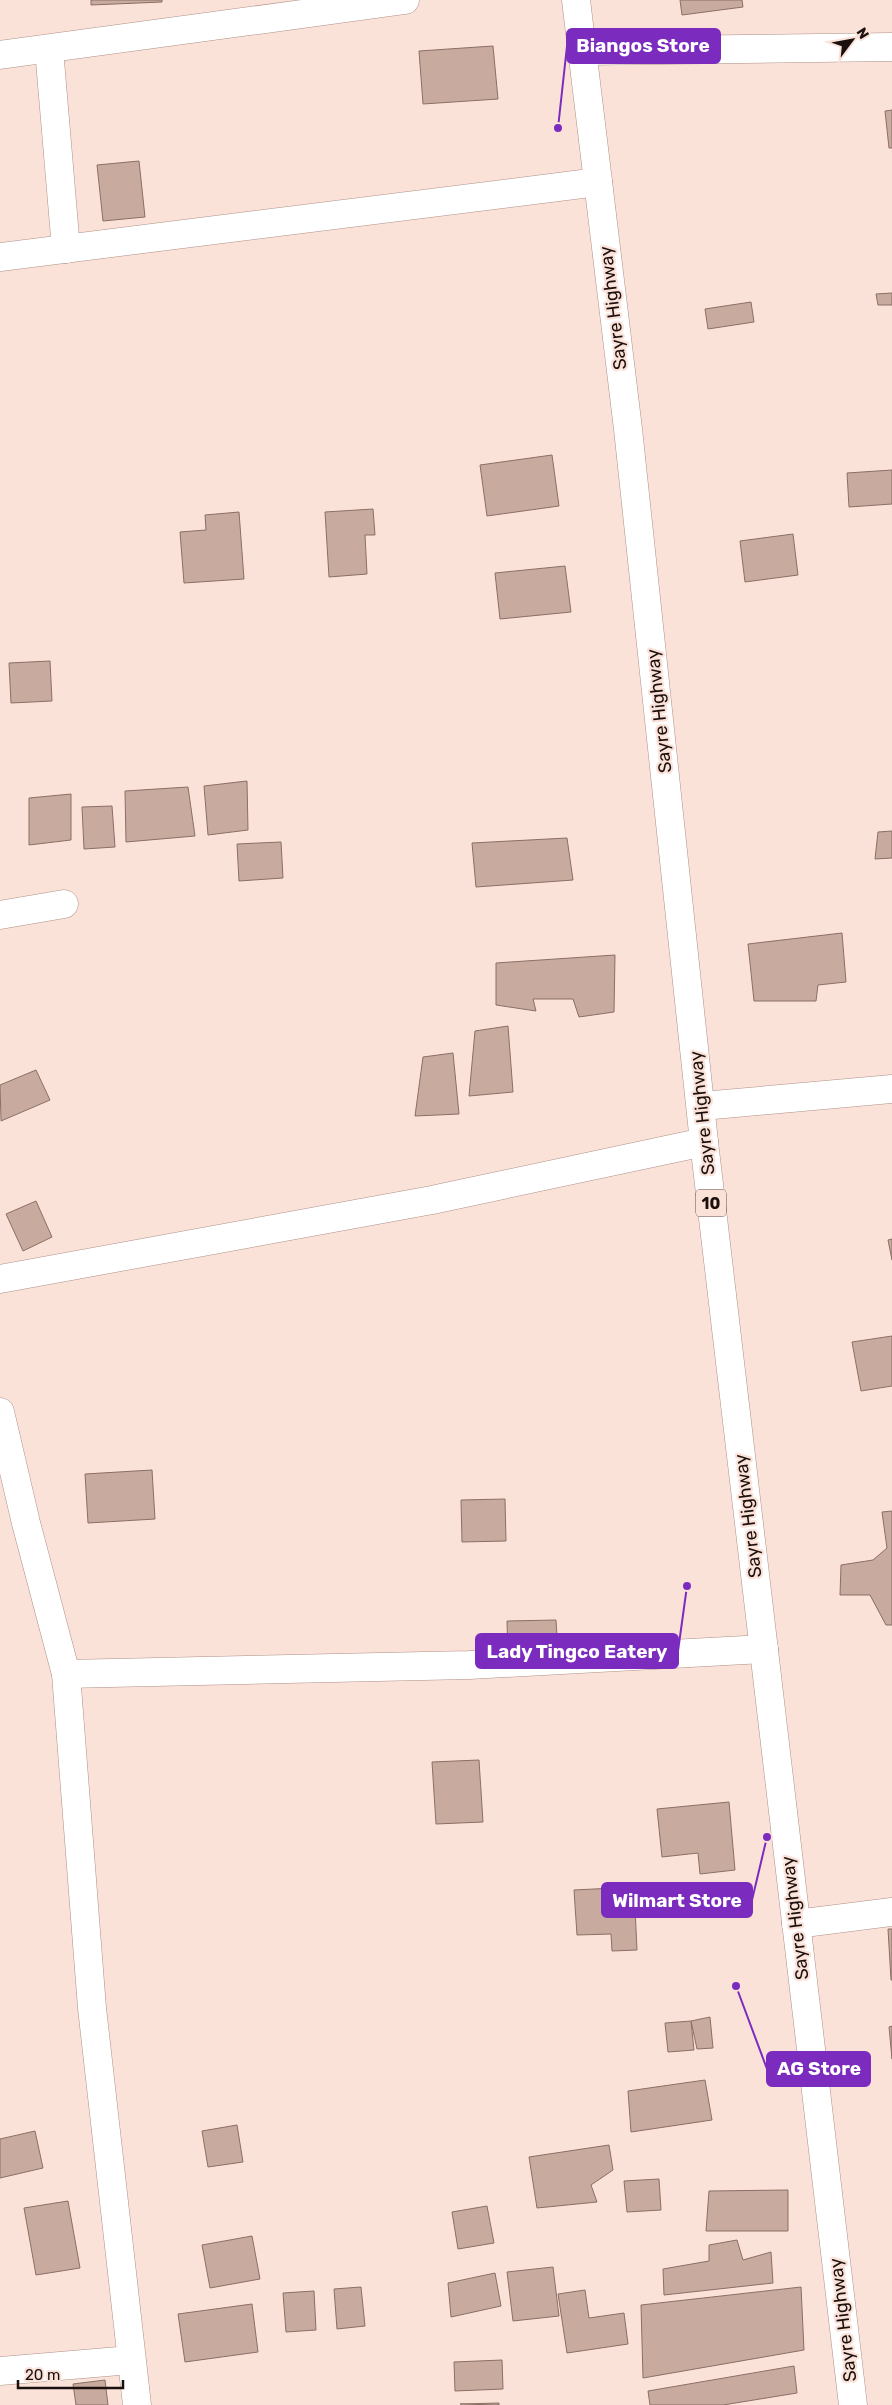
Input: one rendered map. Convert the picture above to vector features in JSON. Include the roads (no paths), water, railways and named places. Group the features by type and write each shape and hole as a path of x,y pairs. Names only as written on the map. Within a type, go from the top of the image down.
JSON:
{"main road":[{"path":"0,56 405,0"},
{"name":"Sayre Highway","path":"576,0 628,429 702,1106 704,1142 853,2405"},
{"path":"582,51 892,47"},
{"path":"49,49 66,249"},
{"path":"0,257 598,182"},
{"path":"0,915 64,904"},
{"path":"702,1106 892,1089"},
{"path":"0,1279 432,1200 704,1142"},
{"path":"0,1412 26,1523 66,1674 92,2008 137,2405"},
{"path":"66,1674 469,1665 764,1649"},
{"path":"796,1924 892,1912"},
{"path":"0,2371 131,2360"}],"place":[{"name":"Biangos Store","path":"558,128"},
{"name":"Lady Tingco Eatery","path":"687,1586"},
{"name":"Wilmart Store","path":"767,1837"},
{"name":"AG Store","path":"736,1986"}]}
